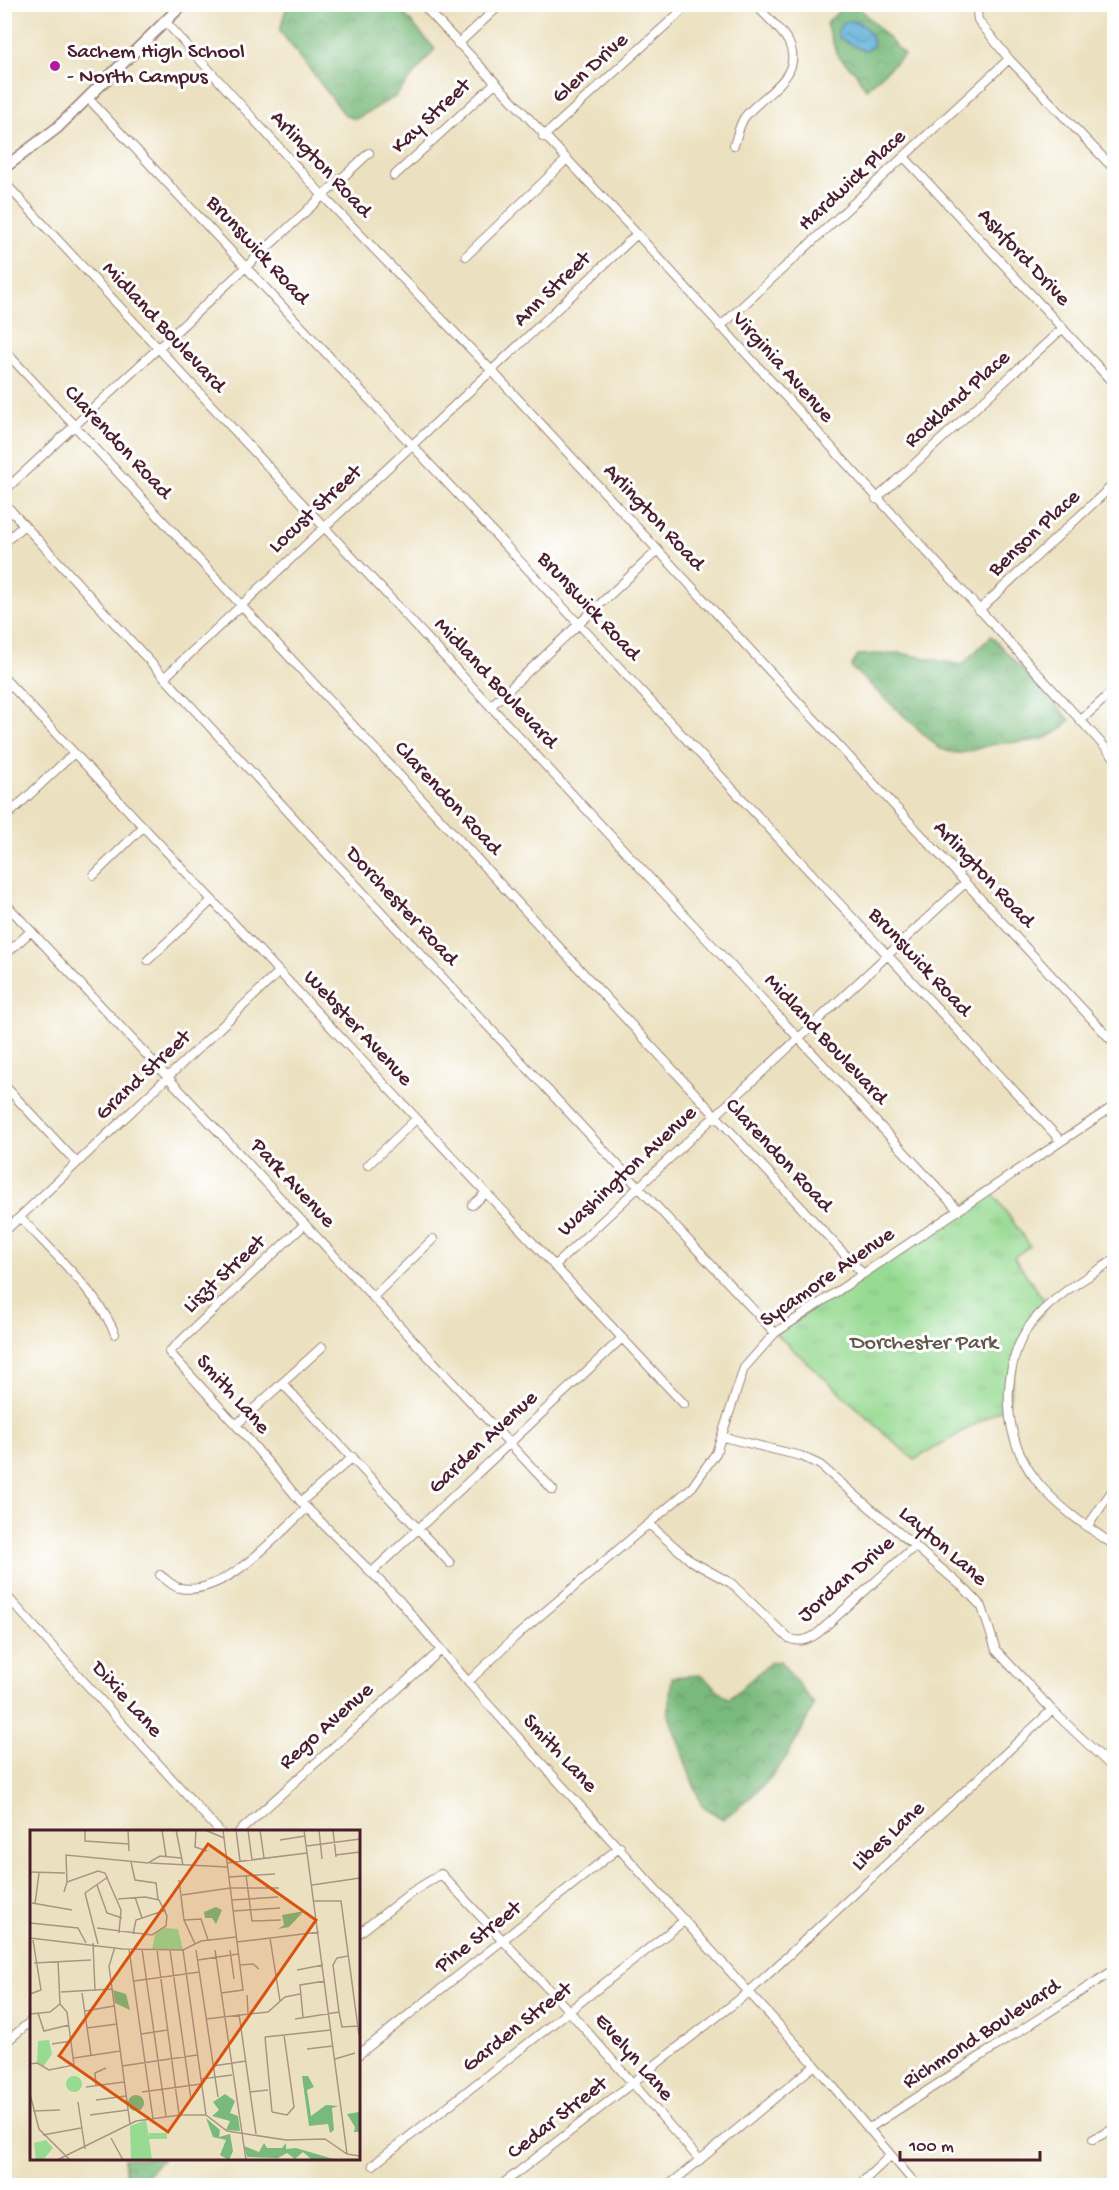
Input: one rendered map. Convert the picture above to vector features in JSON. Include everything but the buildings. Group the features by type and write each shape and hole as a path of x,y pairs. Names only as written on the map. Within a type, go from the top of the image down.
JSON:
{"street":[{"path":"4,168 57,128 164,20 183,4"},
{"name":"Virginia Avenue","path":"422,4 543,137 637,234 876,499 1114,757"},
{"path":"458,44 501,4"},
{"name":"Glen Drive","path":"543,137 689,4"},
{"path":"734,145 744,118 777,86 792,66 792,56 785,37 755,4"},
{"path":"976,4 978,20 1009,59 1114,169"},
{"name":"Arlington Road","path":"164,20 323,196 493,372 1114,1043"},
{"name":"Hardwick Place","path":"720,327 1009,59"},
{"name":"Kay Street","path":"394,176 494,84"},
{"name":"Brunswick Road","path":"88,98 413,444 1061,1142"},
{"path":"4,491 77,426 369,153"},
{"path":"1107,161 1114,154"},
{"name":"Ashford Drive","path":"904,158 1114,384"},
{"path":"466,256 565,160"},
{"name":"Midland Boulevard","path":"4,182 958,1210"},
{"name":"Ann Street","path":"493,372 637,234"},
{"name":"Rockland Place","path":"876,499 1063,328"},
{"name":"Clarendon Road","path":"4,350 243,604 863,1274"},
{"name":"Locust Street","path":"165,677 323,527 493,372"},
{"name":"Benson Place","path":"979,609 1114,484"},
{"name":"Dorchester Road","path":"4,503 775,1333"},
{"path":"4,543 24,525"},
{"path":"491,706 658,550"},
{"name":"Webster Avenue","path":"5,680 684,1404"},
{"path":"1080,721 1114,690"},
{"path":"10,813 74,753"},
{"path":"94,875 143,827"},
{"name":"Washington Avenue","path":"554,1266 965,883"},
{"path":"148,960 211,901"},
{"name":"Park Avenue","path":"4,902 553,1490"},
{"path":"4,956 31,931"},
{"name":"Grand Street","path":"20,1217 279,972"},
{"path":"4,1085 77,1163"},
{"name":"Sycamore Avenue","path":"468,1682 514,1638 692,1487 716,1453 723,1437 744,1368 775,1333 1114,1106"},
{"path":"368,1165 416,1119"},
{"path":"472,1205 485,1194"},
{"path":"4,1232 20,1217 96,1302 108,1317 115,1334"},
{"name":"Liszt Street","path":"169,1352 305,1224"},
{"path":"373,1297 433,1239"},
{"path":"1114,1260 1067,1290 1035,1318 1021,1338 1010,1379 1010,1426 1024,1464 1036,1482 1087,1527 1114,1545"},
{"name":"Garden Avenue","path":"371,1573 512,1444 621,1339"},
{"path":"236,1425 322,1347"},
{"name":"Smith Lane","path":"169,1352 236,1425 304,1505 399,1600 468,1682 620,1846 815,2065 917,2186"},
{"path":"282,1383 450,1563"},
{"name":"Layton Lane","path":"723,1437 801,1456 820,1465 982,1607 996,1650 1052,1710 1114,1769"},
{"path":"160,1575 178,1588 195,1588 219,1581 250,1561 353,1457"},
{"path":"1087,1527 1114,1488"},
{"name":"Jordan Drive","path":"649,1524 691,1561 717,1573 731,1583 788,1638 803,1641 810,1639 841,1614 915,1546"},
{"name":"Dixie Lane","path":"4,1593 218,1830"},
{"name":"Rego Avenue","path":"241,1830 441,1650"},
{"name":"Libes Lane","path":"750,1991 1052,1710"},
{"name":"Pine Street","path":"360,2053 504,1941 620,1846"},
{"name":"Evelyn Lane","path":"360,1932 412,1892 441,1874 569,2011 631,2085 700,2160"},
{"name":"Garden Street","path":"373,2165 685,1920"},
{"name":"Richmond Boulevard","path":"868,2129 1114,1970"},
{"name":"Cedar Street","path":"500,2186 750,1991"},
{"path":"4,2044 30,2022"},
{"path":"668,2186 815,2065"},
{"path":"1093,2139 1114,2129"},
{"path":"858,2186 890,2156"}],"green space":[{"path":"287,5 396,5 435,49 395,97 356,119 346,116 280,31"},
{"path":"845,5 857,5 904,55 866,89 856,73 838,56 826,24"},
{"path":"991,636 1070,720 1054,734 1037,740 997,744 963,753 939,748 851,667 858,655 900,653 962,665"},
{"name":"Dorchester Park","path":"990,1189 1030,1246 1014,1257 1048,1306 1021,1338 1008,1405 914,1460 775,1333"},
{"path":"780,1661 814,1704 797,1740 777,1769 754,1795 723,1819 702,1806 691,1778 668,1713 672,1677 700,1675 729,1699 771,1662"},
{"path":"124,2160 162,2160 135,2186 127,2185"}],"water":[{"path":"856,21 866,28 873,41 874,46 864,51 839,38 837,32 844,22"}],"place":[{"name":"Sachem High School - North Campus","path":"55,66"}]}
